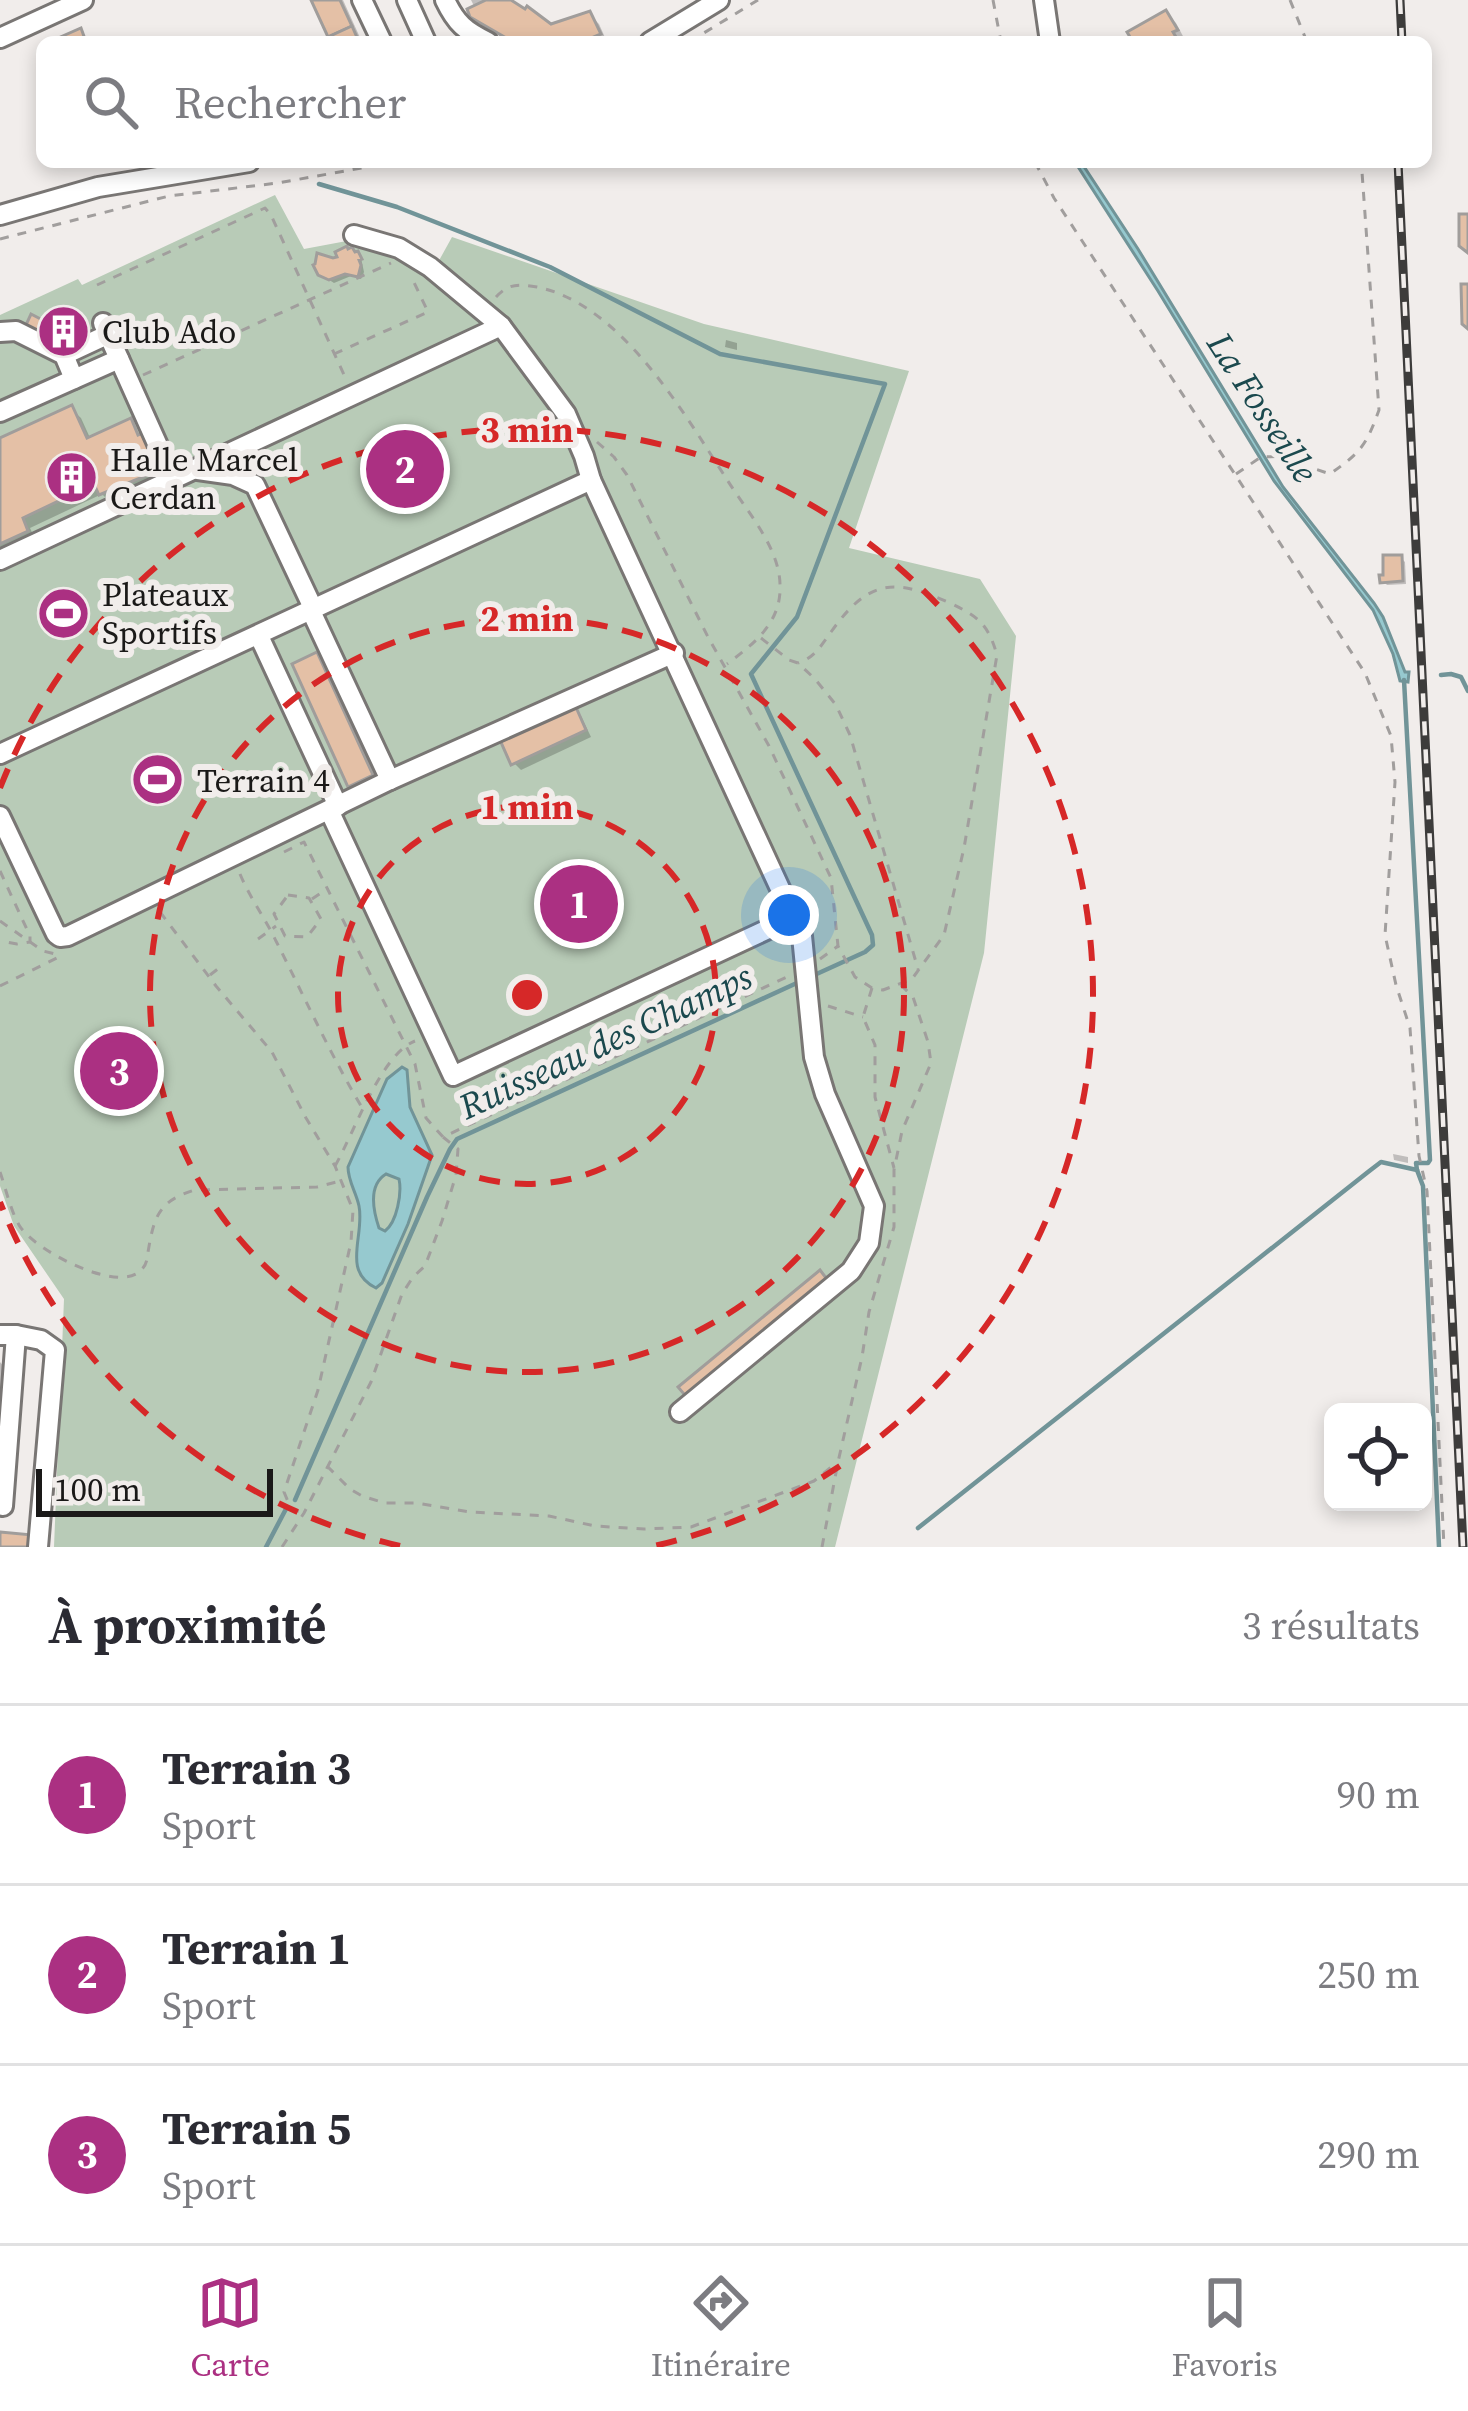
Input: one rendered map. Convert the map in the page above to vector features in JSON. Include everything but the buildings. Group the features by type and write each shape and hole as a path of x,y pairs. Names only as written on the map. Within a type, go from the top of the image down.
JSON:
{"street":[{"path":"0,38 82,0"},
{"path":"362,0 379,36"},
{"path":"407,0 423,36"},
{"path":"445,0 455,21 475,36"},
{"path":"659,36 719,0"},
{"path":"1044,0 1049,36"},
{"path":"0,215 98,187 213,168"},
{"path":"354,236 399,248 471,298 501,326 566,414 591,479 802,936 814,1057 874,1207 869,1243 850,1271 680,1412"},
{"path":"0,560 501,326"},
{"path":"64,355 106,329 173,479"},
{"path":"0,332 16,331 64,355 74,379"},
{"path":"0,412 118,359"},
{"path":"193,470 233,475 255,485 390,780"},
{"path":"0,754 591,479"},
{"path":"259,635 453,1076 794,917"},
{"path":"62,946 68,936 390,780 674,653"},
{"path":"0,816 62,946"},
{"path":"3,1506 8,1335 41,1340 56,1350 38,1547"}],"path":[{"path":"699,36 758,0"},
{"path":"993,0 999,36"},
{"path":"1290,0 1305,36"},
{"path":"0,239 170,196 361,168"},
{"path":"1038,168 1365,673 1391,736 1395,782 1385,935 1410,1028 1419,1156 1427,1191 1444,1547"},
{"path":"1235,474 1261,457 1292,456 1330,473 1368,441 1379,410 1361,168"},
{"path":"97,285 265,208 353,395"},
{"path":"129,382 403,257"},
{"path":"334,354 428,312 411,275"},
{"path":"501,326 493,308 505,286 545,289 575,302 632,347 687,418 770,546 781,582 771,623 761,638 726,665"},
{"path":"594,440 627,476 708,637 770,746 831,878 838,946 849,967 872,988 901,985 912,979 944,935 997,656 992,638 967,611 897,586 860,598 814,655 798,663"},
{"path":"761,638 815,679 850,735 918,971"},
{"path":"282,1547 371,1382 402,1294 425,1267 456,1174 458,1150 426,1118 415,1064 304,842 283,852"},
{"path":"0,871 29,942"},
{"path":"239,872 364,1111"},
{"path":"310,900 328,888"},
{"path":"288,895 310,900 321,919 307,937 285,936 274,914 288,895"},
{"path":"159,910 272,1052 335,1166 353,1210 351,1242 318,1390 284,1492 291,1509 304,1513"},
{"path":"0,921 43,951 62,946"},
{"path":"258,939 279,924"},
{"path":"0,941 29,942"},
{"path":"0,986 62,946"},
{"path":"445,1139 476,1120 808,981 838,946"},
{"path":"208,976 219,968"},
{"path":"808,981 863,1017 875,1045 875,1097 894,1170"},
{"path":"822,1547 869,1312 894,1227 894,1170 902,1131 932,1063 913,997 901,985"},
{"path":"863,1017 872,988"},
{"path":"335,1166 391,1059 405,1045 433,1034"},
{"path":"0,1172 20,1228 41,1249 83,1269 122,1277 142,1270 154,1220 178,1195 195,1190 317,1187 342,1180"},
{"path":"327,1466 350,1489 385,1503 644,1529 691,1527 814,1481 838,1462"}],"green space":[{"path":"275,195 304,249 352,240 436,266 452,237 704,324 909,371 849,548 980,579 1016,636 984,953 835,1547 54,1547 64,1299 14,1226 0,1186 0,315 78,279 82,285"}],"water":[{"path":"1079,168 1085,168 1138,249 1283,487 1383,617 1405,672 1409,672 1408,682 1400,681 1373,610 1274,481"},
{"path":"402,1067 407,1070 410,1107 432,1155 408,1224 376,1288 359,1272 359,1206 348,1167 387,1079","holes":["386,1174 399,1179 398,1207 385,1231 377,1221 374,1191"]}],"waterway":[{"name":"Ruisseau des Champs","path":"319,184 397,207 550,267 720,354 885,384 797,617 751,674 872,935 873,945 865,952 810,977"},
{"name":"La Fosseille","path":"1441,675 1461,677 1468,691"},
{"path":"1404,680 1430,1160 1416,1163 1417,1170"},
{"name":"Ruisseau des Champs","path":"295,1500 427,1197 457,1139 799,982"},
{"path":"918,1528 1381,1162 1417,1170"},
{"path":"1417,1170 1423,1186 1439,1547"},
{"name":"Ruisseau des Champs","path":"266,1547 287,1507"}],"railway":[{"path":"1400,0 1402,36"},
{"path":"1398,168 1463,1547"}],"place":[{"name":"Club Ado","path":"63,331"},
{"name":"Terrain 1","path":"405,469"},
{"name":"Halle Marcel Cerdan","path":"71,478"},
{"name":"Plateaux Sportifs","path":"63,613"},
{"name":"Terrain 4","path":"158,780"},
{"name":"Terrain 3","path":"579,904"},
{"name":"Terrain 5","path":"119,1071"}]}
